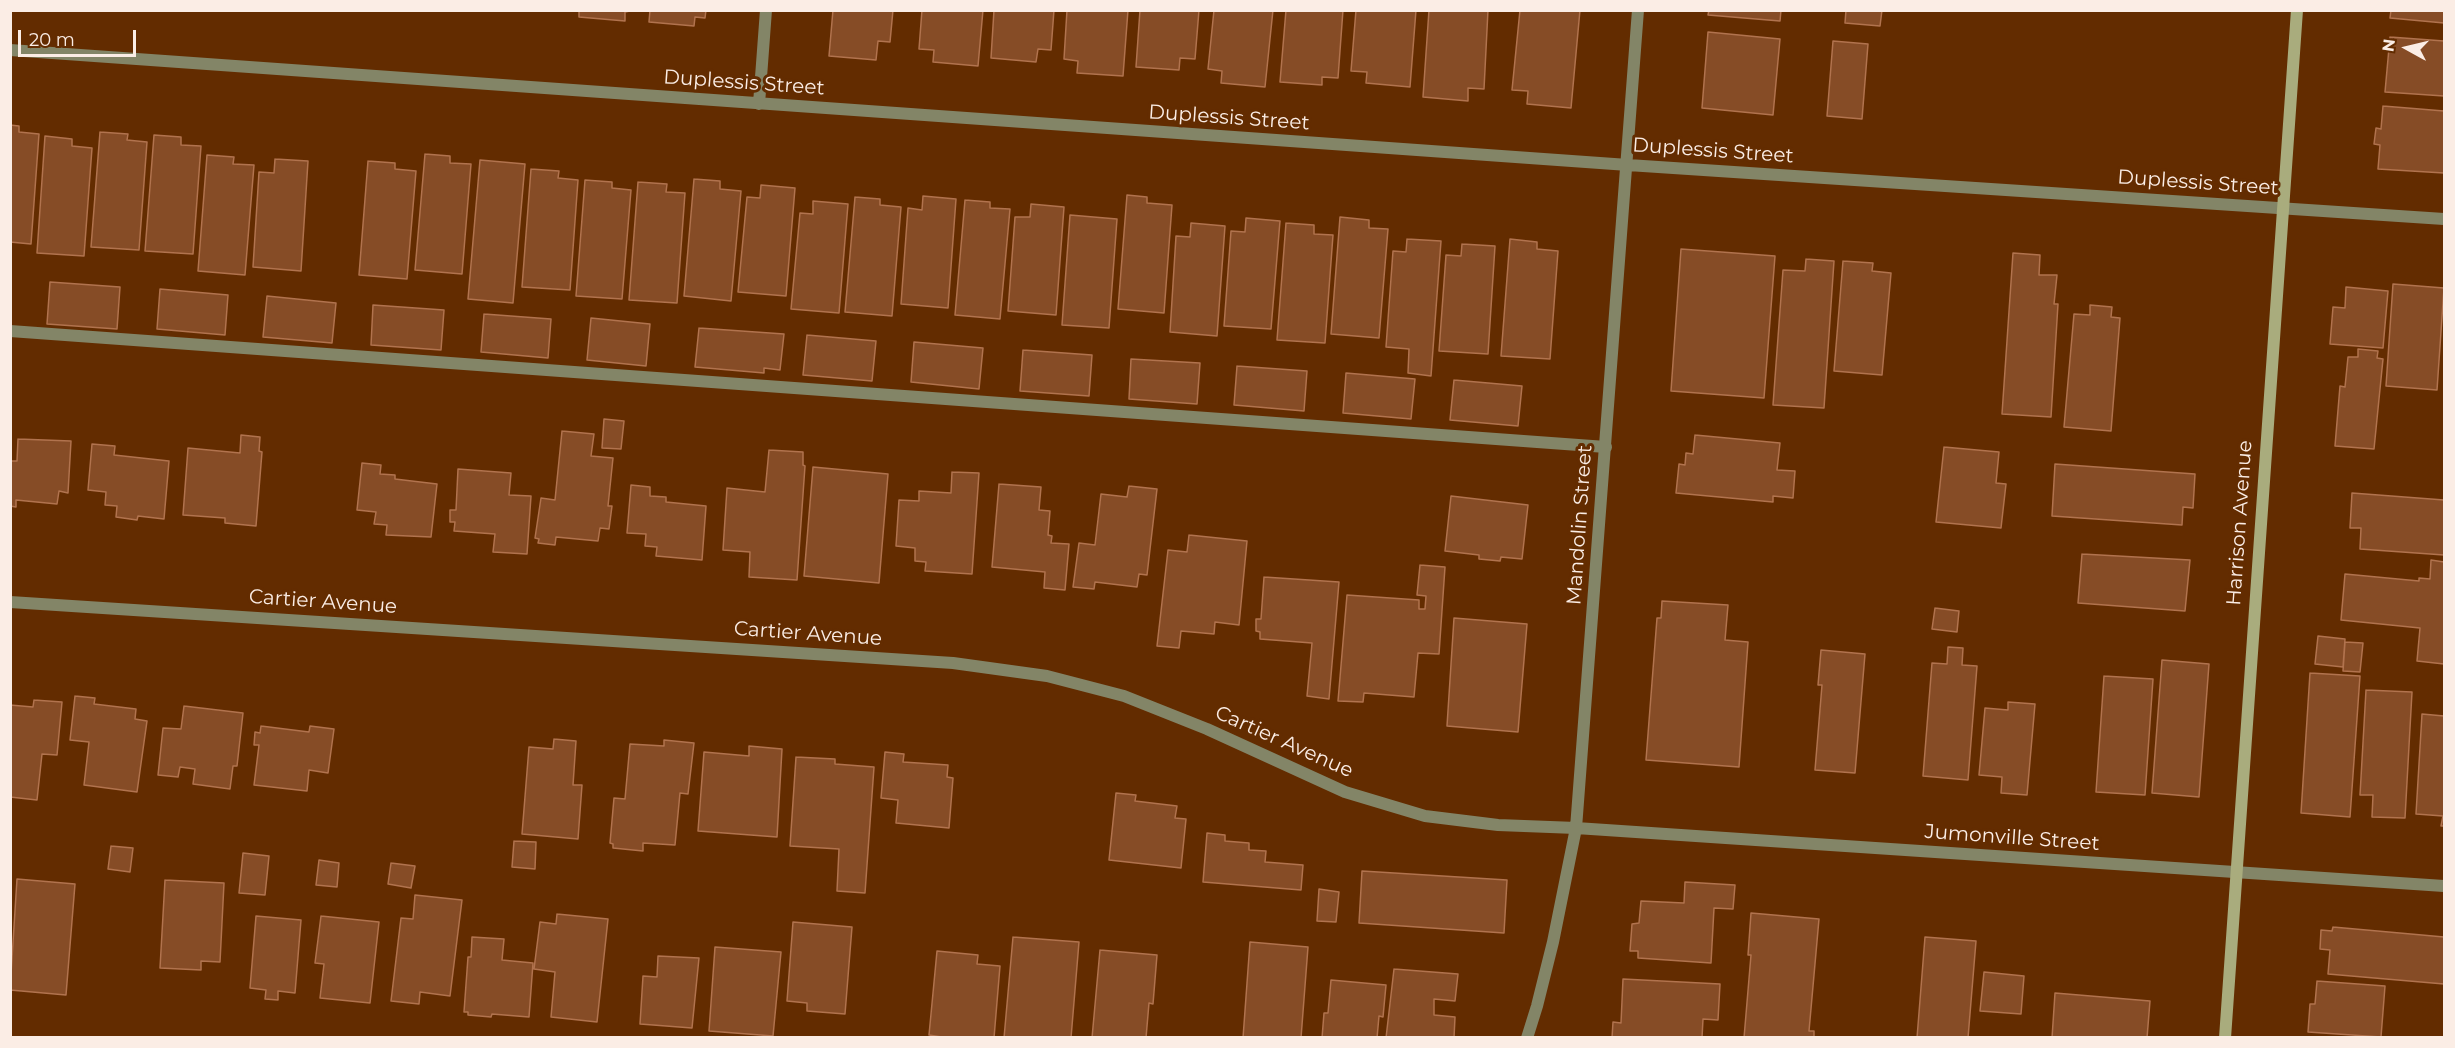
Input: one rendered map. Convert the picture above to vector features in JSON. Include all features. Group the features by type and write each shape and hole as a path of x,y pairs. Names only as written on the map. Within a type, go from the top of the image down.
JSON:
{"street":[{"path":"759,104 766,10"},
{"name":"Mandolin Street","path":"1527,1038 1553,942 1576,828 1638,10"},
{"name":"Harrison Avenue","path":"2225,1038 2297,10"},
{"name":"Duplessis Street","path":"10,50 1628,165 2445,219"},
{"path":"10,331 1606,447"},
{"name":"Cartier Avenue","path":"10,602 953,663 1047,676 1124,696 1207,729 1345,792 1425,816 1498,825 1576,828"},
{"name":"Jumonville Street","path":"1576,828 2445,886"}],"building":[{"path":"579,10 635,10 625,12 625,21 579,17"},
{"path":"650,10 706,10 705,18 695,17 694,26 649,22"},
{"path":"833,10 893,10 890,42 878,41 876,60 829,56"},
{"path":"922,10 983,10 978,66 933,62 934,50 919,49"},
{"path":"994,10 1054,10 1051,50 1038,49 1036,62 991,58"},
{"path":"1067,10 1128,10 1123,76 1077,73 1078,61 1064,59"},
{"path":"1140,10 1199,10 1195,59 1180,58 1179,70 1136,67"},
{"path":"1214,10 1273,10 1265,87 1221,83 1222,71 1208,69"},
{"path":"1286,10 1343,10 1338,78 1322,77 1322,85 1280,82"},
{"path":"1356,10 1416,10 1410,87 1366,83 1367,72 1351,71"},
{"path":"1429,10 1488,10 1484,89 1468,88 1468,101 1423,97"},
{"path":"1520,10 1580,10 1571,108 1527,104 1528,91 1512,90"},
{"path":"1709,10 1781,10 1780,21 1708,15"},
{"path":"1846,10 1882,10 1880,26 1845,23"},
{"path":"2391,10 2444,10 2444,23 2390,18"},
{"path":"1708,32 1780,39 1773,115 1702,108"},
{"path":"2390,37 2444,41 2444,96 2385,92"},
{"path":"1833,41 1868,44 1862,119 1827,116"},
{"path":"2383,106 2444,111 2444,173 2378,169 2380,145 2374,144 2376,128 2381,129"},
{"path":"10,125 19,126 19,132 39,134 31,244 10,242"},
{"path":"100,132 128,134 127,140 147,142 139,250 91,247"},
{"path":"154,135 181,137 181,145 201,146 193,254 145,251"},
{"path":"45,136 72,139 72,146 92,148 84,256 37,253"},
{"path":"425,154 450,156 450,163 471,164 462,274 415,270"},
{"path":"207,155 234,157 233,164 254,165 245,275 198,271"},
{"path":"275,159 308,161 301,271 253,267 259,172 274,173"},
{"path":"480,160 525,164 513,303 468,299"},
{"path":"368,161 395,163 395,169 416,171 407,279 359,275"},
{"path":"531,169 559,171 558,178 578,180 570,290 522,287"},
{"path":"694,179 720,181 720,189 741,191 731,301 684,296"},
{"path":"585,180 612,182 612,188 631,190 622,299 576,296"},
{"path":"638,182 667,184 666,192 685,193 677,303 629,300"},
{"path":"761,185 795,188 786,296 738,292 747,197 760,198"},
{"path":"1127,195 1147,197 1147,203 1172,205 1164,313 1118,309"},
{"path":"923,196 956,199 948,308 901,304 908,208 922,210"},
{"path":"855,197 880,199 880,205 901,207 892,316 845,312"},
{"path":"965,200 990,202 990,208 1010,209 1000,319 955,315"},
{"path":"813,201 848,204 839,313 791,309 800,213 813,214"},
{"path":"1031,204 1064,207 1056,315 1008,311 1015,217 1030,217"},
{"path":"1070,215 1117,219 1109,328 1062,325"},
{"path":"1340,217 1369,220 1369,228 1388,229 1379,338 1331,334"},
{"path":"1246,218 1280,221 1271,329 1224,326 1231,231 1245,232"},
{"path":"1191,223 1225,226 1217,336 1170,332 1176,236 1190,237"},
{"path":"1286,223 1314,225 1314,234 1333,235 1325,343 1277,340"},
{"path":"1407,239 1441,241 1431,376 1408,373 1409,349 1386,347 1393,251 1406,252"},
{"path":"1510,239 1537,242 1537,249 1558,251 1550,359 1501,356"},
{"path":"1462,244 1495,246 1488,354 1439,351 1446,255 1461,256"},
{"path":"1681,249 1775,256 1764,398 1671,391"},
{"path":"2013,253 2040,255 2039,275 2057,275 2054,304 2058,304 2051,417 2002,414"},
{"path":"1806,259 1834,261 1824,408 1773,405 1783,270 1805,271"},
{"path":"1843,261 1873,263 1872,271 1891,273 1882,375 1834,371"},
{"path":"50,282 120,287 117,329 47,324"},
{"path":"2393,284 2444,288 2437,390 2386,386"},
{"path":"2346,287 2388,291 2383,348 2330,344 2333,307 2345,308"},
{"path":"160,289 228,295 225,335 157,329"},
{"path":"267,296 336,303 332,343 263,337"},
{"path":"373,305 444,310 441,350 371,345"},
{"path":"2090,305 2112,307 2111,317 2120,318 2111,431 2064,427 2074,314 2090,315"},
{"path":"484,314 551,319 548,358 481,352"},
{"path":"591,318 650,324 646,366 587,360"},
{"path":"699,328 784,334 780,370 764,368 764,373 695,367"},
{"path":"807,335 876,341 872,381 803,375"},
{"path":"914,342 983,348 979,389 911,382"},
{"path":"2358,349 2378,351 2377,358 2383,359 2374,449 2335,446 2340,386 2345,387 2348,357 2358,357"},
{"path":"1023,350 1092,355 1089,396 1020,391"},
{"path":"1131,359 1200,363 1197,404 1129,399"},
{"path":"1237,366 1307,371 1304,411 1234,405"},
{"path":"1346,373 1415,379 1411,419 1343,413"},
{"path":"1454,380 1522,386 1518,426 1450,420"},
{"path":"604,419 624,421 621,449 602,448"},
{"path":"562,431 594,434 591,456 613,458 608,506 612,506 609,529 600,528 598,541 556,537 555,545 538,543 539,539 535,538 541,498 555,500"},
{"path":"241,435 260,437 259,451 262,452 256,526 225,523 225,518 183,515 188,448 240,453"},
{"path":"1695,435 1780,443 1777,470 1795,471 1793,498 1773,496 1773,502 1676,493 1679,464 1685,465 1686,453 1693,454"},
{"path":"18,439 71,441 68,493 59,491 57,504 16,500 16,507 10,506 10,461 17,461"},
{"path":"92,444 115,446 114,455 169,461 164,519 138,516 137,520 116,517 117,506 105,505 106,492 88,490"},
{"path":"1944,447 1999,452 1996,483 2006,484 2001,528 1936,522"},
{"path":"769,450 803,452 803,465 805,466 797,580 749,577 750,552 723,550 727,488 765,492"},
{"path":"362,463 381,465 380,474 395,475 395,479 437,484 431,537 386,535 387,525 374,524 376,512 357,510"},
{"path":"2055,464 2195,474 2193,508 2183,507 2182,525 2052,516"},
{"path":"813,467 888,474 879,583 804,576"},
{"path":"458,469 511,473 509,495 531,496 527,554 493,552 495,534 454,531 455,522 450,522 450,510 456,510"},
{"path":"952,472 979,473 972,574 925,571 926,562 915,561 915,548 896,546 899,500 919,501 919,491 951,493"},
{"path":"999,484 1041,487 1039,510 1050,511 1048,535 1052,536 1051,543 1069,544 1065,590 1044,588 1045,572 992,567"},
{"path":"631,485 650,487 650,496 666,497 666,502 706,506 702,560 656,556 657,547 645,546 646,534 627,533"},
{"path":"1129,486 1157,489 1147,575 1139,574 1137,587 1095,582 1094,589 1073,587 1079,543 1095,545 1101,494 1127,497"},
{"path":"2352,493 2444,500 2444,555 2360,549 2361,528 2350,528"},
{"path":"1451,496 1528,505 1522,559 1501,557 1500,561 1479,559 1479,555 1445,551"},
{"path":"1189,535 1247,541 1239,625 1215,622 1214,634 1181,631 1179,648 1157,646 1168,550 1187,552"},
{"path":"2082,554 2190,560 2185,611 2078,603"},
{"path":"2431,560 2444,562 2444,664 2417,661 2420,628 2341,620 2345,574 2419,581 2419,578 2430,579"},
{"path":"1420,565 1445,567 1439,654 1418,653 1414,697 1364,693 1363,702 1338,701 1347,595 1419,600 1419,609 1425,609 1426,596 1417,595"},
{"path":"1264,577 1339,582 1329,699 1307,696 1312,643 1260,639 1260,632 1256,631 1256,619 1261,619"},
{"path":"1662,601 1728,605 1725,640 1748,642 1739,767 1646,760 1657,618 1661,618"},
{"path":"1935,608 1959,611 1957,632 1932,629"},
{"path":"1454,618 1527,624 1518,732 1447,726"},
{"path":"2318,636 2345,639 2343,667 2315,664"},
{"path":"2345,642 2363,643 2360,672 2343,671"},
{"path":"1948,647 1963,648 1962,665 1977,666 1968,780 1923,776 1932,663 1947,664"},
{"path":"1821,650 1865,654 1855,773 1815,770 1822,685 1818,685"},
{"path":"2162,660 2209,664 2199,797 2152,793"},
{"path":"2310,673 2360,676 2350,817 2301,813"},
{"path":"2104,676 2153,679 2145,795 2096,792"},
{"path":"2366,690 2412,692 2405,818 2372,817 2373,795 2360,795"},
{"path":"75,696 95,698 94,704 136,709 135,719 147,721 137,792 84,785 89,742 70,740"},
{"path":"34,700 62,702 57,755 42,754 37,800 10,797 10,705 33,707"},
{"path":"2008,702 2035,704 2027,795 2001,793 2002,777 1979,775 1985,708 2008,710"},
{"path":"184,706 243,713 237,766 233,766 230,789 193,784 195,769 180,767 178,777 158,775 163,728 181,729"},
{"path":"2422,714 2444,716 2444,826 2441,826 2443,816 2416,814"},
{"path":"261,726 309,732 310,726 334,729 328,773 309,770 307,791 254,785 259,745 254,745 255,732 260,733"},
{"path":"554,739 576,741 573,785 582,785 578,839 522,834 529,747 553,749"},
{"path":"664,740 694,743 688,794 680,793 675,845 643,843 643,851 613,848 613,844 610,843 614,798 625,799 630,744 664,746"},
{"path":"749,746 782,749 777,837 698,831 704,752 749,756"},
{"path":"885,752 904,754 903,762 948,765 947,777 953,778 949,828 896,823 898,800 881,798"},
{"path":"796,757 835,759 835,764 874,767 865,893 837,891 839,849 790,846"},
{"path":"1116,793 1136,795 1135,801 1177,806 1175,818 1186,819 1181,868 1109,860"},
{"path":"1207,833 1225,835 1225,841 1249,843 1249,850 1266,851 1265,862 1303,865 1301,890 1203,882"},
{"path":"514,841 536,842 535,869 512,867"},
{"path":"111,846 133,848 130,872 108,869"},
{"path":"243,853 269,856 265,895 239,893"},
{"path":"319,860 339,863 337,887 316,885"},
{"path":"391,863 415,866 411,888 388,884"},
{"path":"1362,871 1507,880 1504,933 1359,923"},
{"path":"17,879 75,884 66,995 10,990"},
{"path":"165,880 224,883 220,962 201,961 201,970 160,968"},
{"path":"1685,882 1735,885 1733,909 1714,908 1711,963 1638,958 1638,951 1630,951 1632,924 1639,923 1641,901 1684,903"},
{"path":"1319,889 1339,892 1336,922 1317,921"},
{"path":"415,895 462,900 450,996 420,992 419,1004 391,1001 401,918 413,919"},
{"path":"1751,913 1819,919 1809,1031 1814,1031 1814,1038 1744,1038 1751,955 1748,955"},
{"path":"557,914 608,919 597,1022 551,1017 555,972 534,969 540,922 556,924"},
{"path":"256,916 301,920 295,993 278,991 278,1000 265,999 266,990 250,988"},
{"path":"321,916 379,922 370,1003 320,998 324,964 315,963"},
{"path":"793,922 852,927 845,1014 807,1011 807,1003 787,1001"},
{"path":"2333,927 2444,937 2444,984 2328,974 2330,950 2320,949 2321,930 2332,931"},
{"path":"472,937 504,939 502,960 533,963 529,1017 492,1014 491,1017 468,1015 468,1012 464,1012 468,957 471,957"},
{"path":"1013,937 1079,942 1071,1038 1004,1038"},
{"path":"1925,937 1976,941 1968,1038 1917,1038"},
{"path":"1250,942 1308,947 1301,1038 1243,1038"},
{"path":"715,947 781,952 773,1036 709,1031"},
{"path":"1100,950 1157,955 1153,1004 1149,1003 1146,1038 1092,1038"},
{"path":"937,951 978,955 977,964 1000,966 994,1038 948,1038 929,1035"},
{"path":"658,956 699,958 692,1028 640,1024 643,976 657,977"},
{"path":"1394,969 1458,974 1455,1001 1434,999 1434,1015 1455,1017 1454,1038 1386,1038"},
{"path":"1984,972 2024,976 2021,1014 1980,1011"},
{"path":"1623,979 1720,984 1718,1020 1703,1019 1702,1038 1612,1038 1613,1022 1621,1023"},
{"path":"1331,980 1386,985 1383,1017 1379,1016 1377,1038 1322,1038 1324,1013 1328,1013"},
{"path":"2317,981 2385,986 2381,1037 2308,1032 2310,1004 2315,1004"},
{"path":"2055,993 2150,1001 2147,1038 2052,1038"}]}
